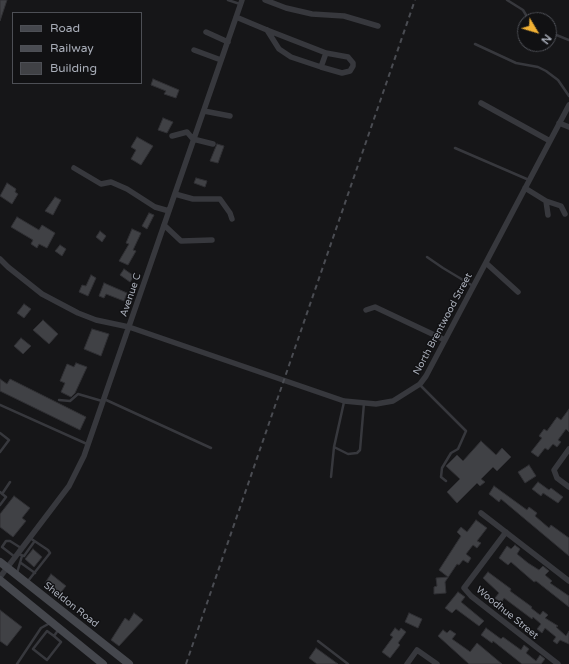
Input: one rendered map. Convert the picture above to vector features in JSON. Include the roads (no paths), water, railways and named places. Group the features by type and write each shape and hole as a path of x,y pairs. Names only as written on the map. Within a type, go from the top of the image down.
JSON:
{"main road":[{"name":"Sheldon Road","path":"0,562 129,664"},
{"path":"0,580 60,627 103,664"},
{"path":"60,627 68,616"}],"street":[{"path":"265,0 286,8 312,14 344,16 378,26"},
{"name":"Avenue C","path":"0,577 32,540 68,486 88,445 242,2"},
{"path":"236,17 326,53 348,57 353,63 353,66 350,71 342,74 291,57 279,49 268,30"},
{"path":"206,32 228,42"},
{"path":"194,50 221,60"},
{"path":"321,67 326,53"},
{"path":"481,103 550,141"},
{"name":"North Brentwood Street","path":"0,259 25,281 60,304 96,320 129,327 344,401 364,403 393,401 420,384 474,286 569,105"},
{"path":"204,110 230,116"},
{"path":"560,123 569,127"},
{"path":"172,136 187,132 194,140 213,144"},
{"path":"74,168 101,184 111,182 127,188 155,207 169,210"},
{"path":"525,188 546,201 561,206 565,214"},
{"path":"175,194 193,199 220,199 230,213 232,219"},
{"path":"546,201 548,215"},
{"path":"164,225 180,241 212,240"},
{"path":"486,263 518,292"},
{"path":"366,310 375,307 445,340"},
{"path":"569,449 554,470 557,478 569,487"},
{"path":"481,513 569,581"},
{"name":"Woodhue Street","path":"506,532 464,588 471,596 558,664"},
{"path":"407,664 417,650 437,664"}],"lane":[{"path":"228,0 242,2"},
{"path":"507,0 524,12"},
{"path":"557,35 569,40"},
{"path":"475,44 516,63 538,67 546,71 558,80 569,96"},
{"path":"455,148 529,180"},
{"path":"427,257 474,286"},
{"path":"420,384 466,431 458,449 451,452 442,468 442,477 446,481"},
{"path":"59,400 70,401 78,394 103,400 211,448"},
{"path":"330,478 334,447 344,401"},
{"path":"334,447 348,454 357,453 360,450 364,403"},
{"path":"0,405 88,445"},
{"path":"0,433 9,440 0,452"},
{"path":"0,505 6,497 1,493 10,482"},
{"path":"26,583 50,554 48,550 32,540"},
{"path":"16,575 21,563 19,554 10,541 6,542 1,547 19,554"},
{"path":"21,563 35,573"},
{"path":"17,664 41,628 52,621"},
{"path":"54,636 60,627"},
{"path":"47,631 54,636 61,642 47,660 33,649 47,631"},
{"path":"318,641 348,664"}],"railway":[{"path":"186,664 415,0"}]}
